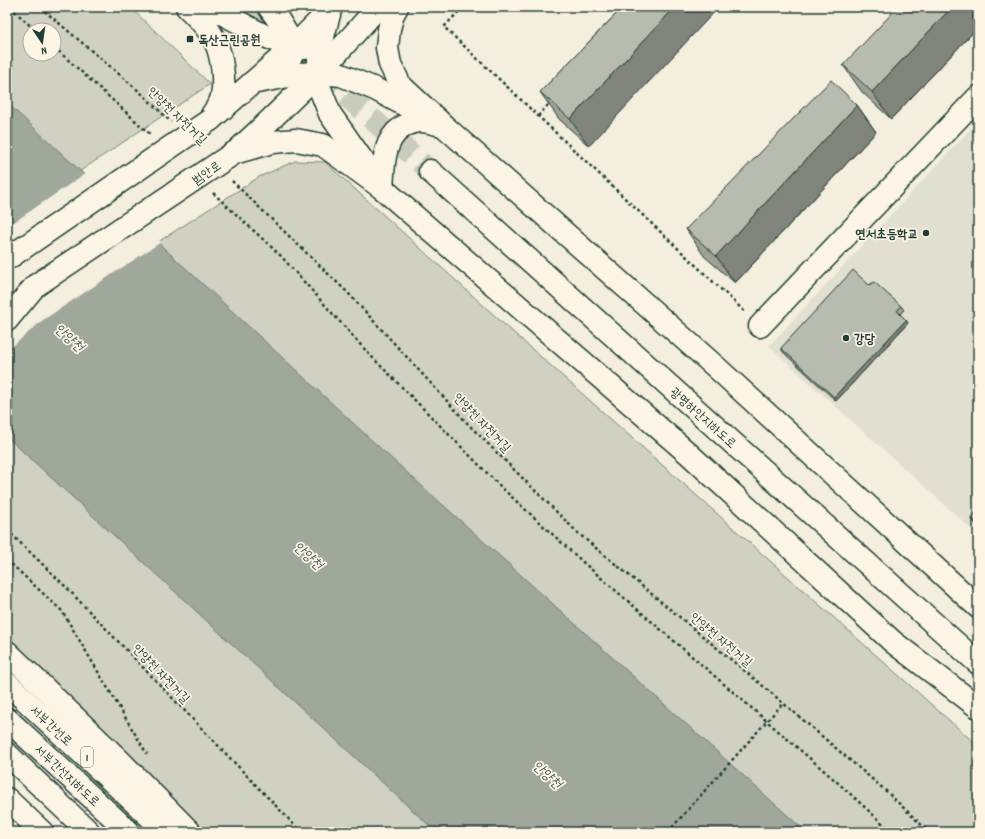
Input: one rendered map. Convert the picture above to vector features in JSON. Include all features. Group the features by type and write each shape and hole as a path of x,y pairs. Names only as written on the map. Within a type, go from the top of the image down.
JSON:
{"main road":[{"path":"187,7 205,25 215,41 224,75 222,97 210,120"},
{"path":"210,7 263,35 292,48 322,46 352,37"},
{"path":"267,123 287,77 292,61 292,48 285,31 270,7"},
{"name":"범안로","path":"7,305 234,153 319,74 378,7"},
{"path":"397,7 393,14 389,29 387,48 390,64 400,85 444,126 717,368 978,607"},
{"path":"7,259 210,120 292,48 332,9"},
{"path":"332,9 324,32 319,59 319,86 330,114 382,188"},
{"path":"252,83 299,74 341,75 375,89 444,126"},
{"path":"760,326 978,97"},
{"path":"382,188 385,152 388,143 395,132 407,124 421,121 444,126"},
{"path":"234,153 273,142 296,140 323,145 382,188 689,454 893,642 978,707"},
{"name":"광명하안지하도로","path":"430,171 978,663"},
{"path":"7,320 35,286"},
{"path":"7,652 190,832"},
{"name":"서부간선로","path":"7,683 166,832"},
{"name":"서부간선지하도로","path":"7,719 129,832"},
{"name":"서부간선지하도로","path":"7,754 89,832"},
{"path":"7,799 42,832"}],"path":[{"path":"10,7 27,22"},
{"name":"안양천 자전거길","path":"40,7 140,92 174,124"},
{"path":"463,7 444,27 760,326"},
{"path":"62,53 154,138"},
{"path":"538,116 553,99"},
{"name":"안양천 자전거길","path":"230,179 348,293 470,426 579,534 783,703 886,791 929,832"},
{"path":"211,191 280,255 368,353 504,488 585,564 836,781 892,832"},
{"name":"안양천 자전거길","path":"7,530 79,601 301,832"},
{"path":"7,560 62,611 150,759"},
{"path":"668,832 783,703"}],"shaded area":[{"path":"7,7 130,7 210,84 7,220"},
{"name":"연서초등학교","path":"978,121 978,535 769,346"},
{"path":"295,161 325,162 505,325 978,746 978,832 203,832 139,768 7,645 7,339 259,177"}],"water":[{"name":"안양천","path":"7,103 392,459 806,832 436,832 7,437"}],"pier":[{"path":"86,173 161,242 43,320 7,351 7,227"}],"building":[{"path":"623,7 675,7 570,119 540,92"},
{"path":"898,7 952,7 872,92 843,65"},
{"path":"831,80 857,105 716,256 686,229"},
{"name":"강당","path":"853,270 869,285 874,282 901,306 897,311 906,320 834,397 781,348"},
{"path":"978,510 978,524 971,518"}],"tunnel":[{"path":"248,7 430,171"}],"place":[{"name":"독산근린공원","path":"190,39"},
{"name":"연서초등학교","path":"926,233"},
{"name":"강당","path":"846,338"}]}
